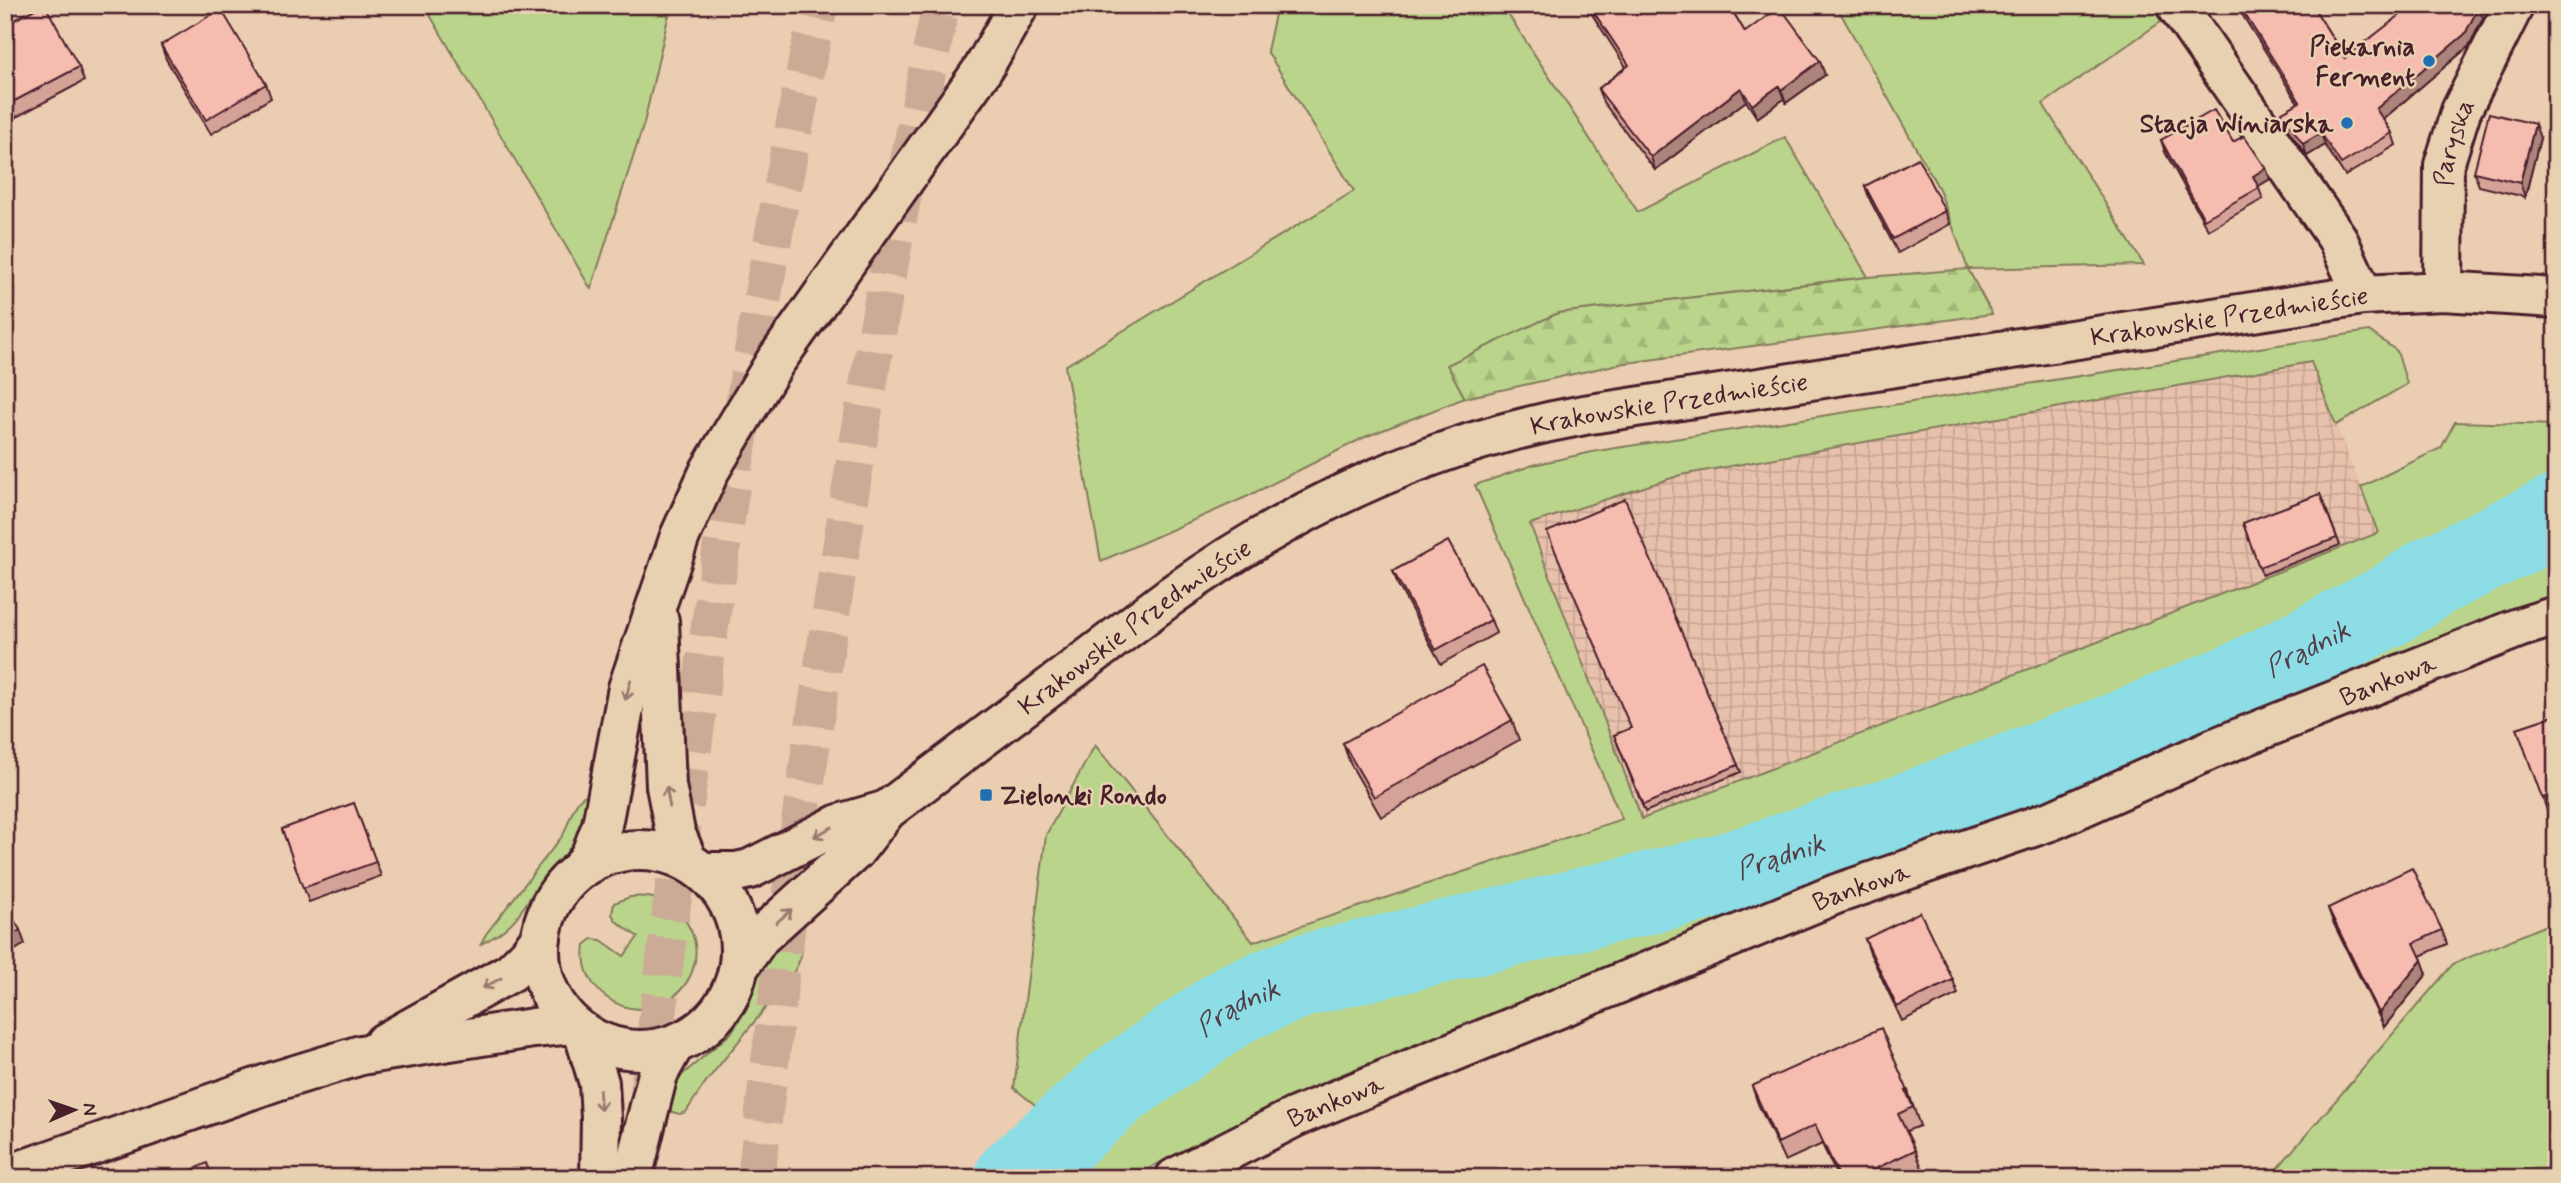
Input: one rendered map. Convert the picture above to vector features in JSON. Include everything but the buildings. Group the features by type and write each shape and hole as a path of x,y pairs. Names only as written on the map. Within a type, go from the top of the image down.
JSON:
{"street":[{"path":"600,1178 601,1118 598,1083 578,1029 551,997 544,980 540,963 541,937 547,910 556,894 591,854 602,825 628,688 680,536 710,470 782,351 983,69 1019,5"},
{"path":"2176,5 2337,238 2364,295"},
{"name":"Paryska","path":"2443,291 2444,165 2462,111 2514,5"},
{"name":"Krakowskie Przedmieście","path":"739,967 760,937 855,851 887,810 1218,562 1328,501 1384,474 1446,450 1506,432 1584,415 2364,295 2443,291 2556,298"},
{"path":"658,602 666,786 675,832 695,867"},
{"name":"Bankowa","path":"1175,1178 1295,1117 1836,894 2053,820 2254,732 2518,628 2556,617"},
{"name":"Krakowskie Przedmieście","path":"695,867 720,873 750,869 839,824 887,810"},
{"path":"5,1176 276,1081 361,1055 533,1028 578,1029 618,1048 646,1050 674,1045 697,1032 716,1015 731,992 739,967 740,946 733,915 718,887 695,867 670,854 633,849 614,852 580,869"},
{"path":"361,1055 512,972 541,937"},
{"path":"632,1178 658,1074 674,1045"}],"shaded area":[{"path":"2311,362 2379,533 1642,820 1529,524 1680,475"}],"green space":[{"path":"424,5 671,5 644,123 591,289"},
{"path":"1277,5 1502,5 1638,212 1785,137 1868,277 1558,313 1448,365 1465,398 1365,437 1246,497 1101,561 1065,366 1354,191 1267,51"},
{"path":"1836,5 2150,5 2162,21 2043,104 2144,265 1968,269 1939,189"},
{"path":"1968,269 1992,314 1619,364 1465,398 1447,365 1558,313 1868,277"},
{"path":"2369,331 2397,351 2407,384 2336,425 2311,362 1681,475 1530,524 1642,819 2378,533 2361,487 2441,448 2455,422 2556,425 2556,508 2015,747 1793,820 1288,952 1220,982 1044,1112 1014,1088 1046,835 1095,745 1253,942 1622,819 1475,485 1533,465 1597,451"},
{"path":"2556,540 2556,600 2403,656 2352,671 2339,656 2521,552"},
{"path":"2107,760 2113,780 1708,925 1333,1078 1153,1166 1139,1178 1047,1178 1179,1063 1280,1003 1511,946 1813,866"},
{"path":"589,794 583,824 574,845 550,869 515,919 481,944 563,835 580,799"},
{"path":"630,897 657,899 674,908 692,933 696,953 691,973 681,989 666,1002 647,1008 627,1007 606,997 591,981 585,960 585,945 592,939 601,940 624,956 638,937 616,921 612,914 614,903"},
{"path":"2556,921 2556,1178 2269,1178 2453,964"},
{"path":"799,931 802,954 792,975 705,1083 686,1112 680,1114 668,1111 682,1075 731,1033 748,1007 759,975 773,954"}],"waterway":[{"name":"Prądnik","path":"1015,1178 1116,1087 1236,1003 1305,975 1719,876 1903,815 2121,732 2247,679 2390,605 2432,577 2556,516"}],"tunnel":[{"path":"649,1089 683,817 743,410 819,5"},
{"path":"756,1178 796,849 840,556 870,371 941,5"}],"place":[{"name":"Piekarnia Ferment","path":"2429,61"},
{"name":"Stacja Winiarska","path":"2347,123"},
{"name":"Zielonki Rondo","path":"986,795"}]}
